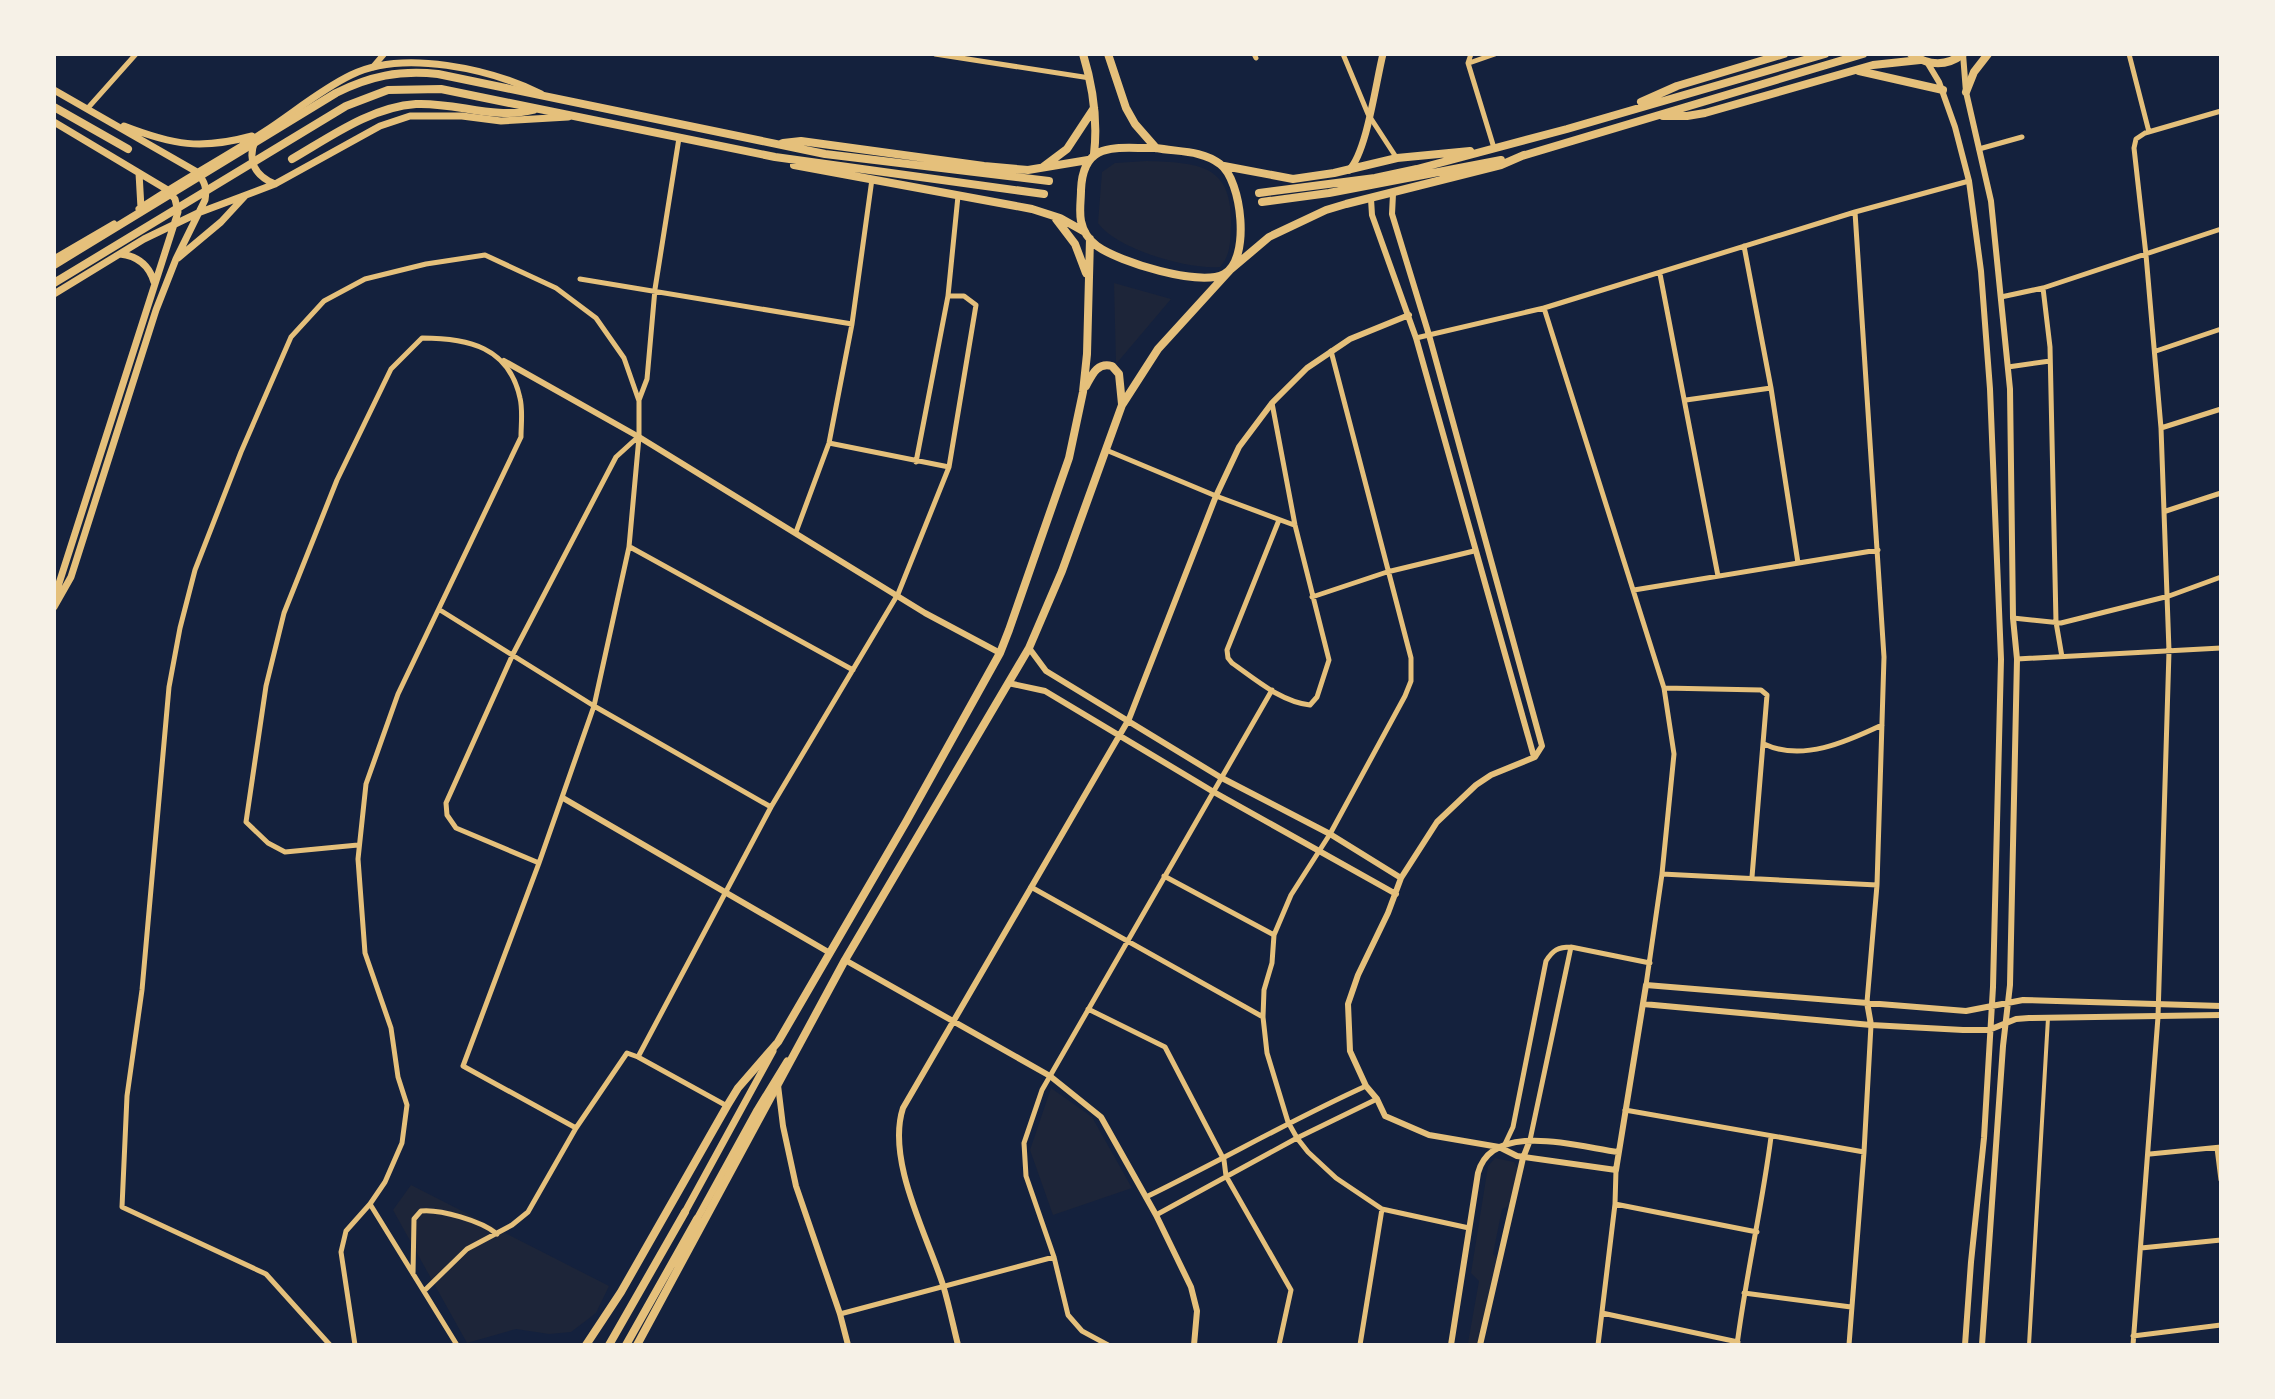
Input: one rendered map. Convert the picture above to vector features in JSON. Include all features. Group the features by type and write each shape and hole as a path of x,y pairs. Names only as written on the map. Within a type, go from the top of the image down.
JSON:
{"main road":[{"path":"609,1345 1000,653 1069,458 1083,392 1090,284 1088,236 1081,220 1082,177 1091,157 1097,128 1090,78 1083,54"},
{"path":"1108,54 1126,108 1156,148"},
{"path":"1349,170 1359,153 1383,54"},
{"path":"1631,108 1660,92 1784,54"},
{"path":"1825,54 1494,149 1375,178 1260,198 1394,182 1524,155 1863,54"},
{"path":"1873,65 1878,54"},
{"path":"1911,54 1924,61"},
{"path":"1659,116 1705,113 1873,65 1924,61 1944,63 1963,54"},
{"path":"1966,92 1974,72 1988,54"},
{"path":"54,262 351,75 373,67 398,63 434,65 513,80 546,96"},
{"path":"1855,70 1943,90"},
{"path":"54,262 336,93 363,80 409,71 438,74 825,154 1049,181"},
{"path":"54,283 346,106 388,90 441,89 775,157 1044,194"},
{"path":"54,90 197,172 206,189 205,200 176,259 139,363 71,577 54,607"},
{"path":"292,159 356,123 392,108 417,104 513,115 537,109"},
{"path":"54,107 128,149"},
{"path":"1038,170 1067,149 1094,108"},
{"path":"54,294 118,254 198,213 275,184 380,126 410,116 450,115 501,121 574,116"},
{"path":"104,118 157,139 188,145 227,143 262,133"},
{"path":"54,122 166,189 177,205 175,225 54,599"},
{"path":"262,133 251,152 252,163 257,173 275,184"},
{"path":"775,157 795,166 1032,209 1072,223 1111,253 1173,275 1211,279 1230,270 1240,246 1238,197 1234,180 1224,166 1210,157 1156,148 1103,150 1091,157 1038,170 984,166 801,141 778,144"},
{"path":"1224,166 1293,179 1397,158 1494,149"},
{"path":"637,1345 845,960 1029,648 1062,571 1122,405 1158,349 1230,270 1269,237 1326,210 1501,165 1524,155"},
{"path":"139,173 141,208"},
{"path":"176,259 221,222 246,196"},
{"path":"1053,216 1075,244 1090,284"},
{"path":"118,254 142,262 154,284"},
{"path":"1083,392 1097,368 1101,365 1112,366 1119,374 1122,405"},
{"path":"586,1345 621,1292 738,1088 778,1042"},
{"path":"626,1345 764,1098 800,1044"}],"street":[{"path":"87,109 136,54"},
{"path":"373,67 384,54"},
{"path":"935,54 1090,78"},
{"path":"1343,54 1368,114 1397,158"},
{"path":"1471,54 1468,63 1494,149"},
{"path":"1468,63 1495,54"},
{"path":"1963,54 1966,92 1991,201 2010,389 2013,618 2017,659 2008,1001 1982,1345"},
{"path":"2129,54 2149,132"},
{"path":"1924,61 1943,90 1969,181 1981,271 1990,389 2001,659 1992,1005 1984,1138 1965,1345"},
{"path":"2133,1345 2150,1154 2159,1004 2169,651 2166,511 2156,351 2134,148 2136,139 2149,132 2221,111"},
{"path":"1979,149 2022,137"},
{"path":"639,401 647,379 655,289 679,138"},
{"path":"796,532 829,443 852,324 872,179"},
{"path":"1416,338 1544,308 1855,212 1969,181"},
{"path":"1393,194 1392,214 1542,739 1540,752 1534,757 1491,775 1462,796 1437,822 1401,878 1348,1004 1350,1051 1366,1086 1385,1116 1403,1126 1429,1135 1502,1146 1523,1158 1616,1170"},
{"path":"916,462 948,296 958,195"},
{"path":"1371,199 1372,215 1416,338 1534,757"},
{"path":"1849,1345 1871,1025 1867,1002 1877,885 1884,657 1855,212"},
{"path":"2001,297 2043,288 2221,229"},
{"path":"1744,246 1771,388 1798,563"},
{"path":"330,1345 266,1274 122,1207 127,1096 142,990 169,687 195,570 241,452 291,337 324,301 365,279 426,264 485,255 556,288 596,318 624,358 639,401 639,437 629,547 594,706 463,1066 576,1128"},
{"path":"1660,274 1718,576"},
{"path":"580,279 852,324"},
{"path":"2043,288 2050,361 2056,622 2062,657"},
{"path":"638,1057 771,807 898,594 949,467 976,305 964,296 948,296"},
{"path":"1544,308 1664,688 1674,754 1650,963 1618,1152 1598,1345"},
{"path":"958,1345 944,1288 909,1188 898,1134 903,1108 1129,719 1216,496 1239,447 1272,403 1307,368 1373,327 1409,315"},
{"path":"2156,351 2221,329"},
{"path":"358,845 285,852 268,843 246,822 266,686 284,613 337,480 391,369 422,338 449,338 476,344 639,437 925,613 1000,653"},
{"path":"1331,351 1411,658 1411,681 1330,834 1291,895 1274,935 1272,963 1264,990 1267,1053 1288,1122 1308,1152 1336,1178 1382,1209 1469,1228"},
{"path":"355,1345 341,1252 346,1231 385,1182 402,1143 407,1105 398,1077 391,1028 365,953 358,845 366,784 398,694 521,437 520,398 504,361"},
{"path":"2008,367 2050,361"},
{"path":"1686,400 1771,388"},
{"path":"1990,389 2010,389"},
{"path":"1272,403 1295,525 1329,660 1317,697 1310,705 1298,704 1272,690 1228,658 1227,650 1279,520"},
{"path":"2161,428 2221,409"},
{"path":"539,863 456,828 447,815 446,803 513,654 616,457 639,437"},
{"path":"829,443 949,467"},
{"path":"1106,450 1295,525"},
{"path":"2166,511 2221,493"},
{"path":"629,547 853,670"},
{"path":"1634,590 1878,550"},
{"path":"1312,597 1387,572 1474,551"},
{"path":"2013,618 2056,622 2169,596 2221,577"},
{"path":"440,610 594,706 771,807"},
{"path":"1029,648 1046,671 1220,777 1330,834 1401,878"},
{"path":"2017,659 2221,648"},
{"path":"1008,683 1045,691 1212,791 1396,894"},
{"path":"1664,688 1761,690 1767,695 1752,877"},
{"path":"1108,1345 1089,1336 1070,1319 1054,1257 1023,1163 1024,1143 1034,1109 1050,1076 1272,690"},
{"path":"1764,744 1777,750 1818,749 1853,739 1882,725"},
{"path":"563,798 830,953"},
{"path":"1662,874 1877,885"},
{"path":"1164,876 1274,935"},
{"path":"1031,887 1263,1017"},
{"path":"1502,1146 1513,1127 1546,961 1560,947 1571,947 1650,963"},
{"path":"1480,1345 1523,1158 1530,1140 1571,947"},
{"path":"845,960 1050,1076 1101,1117 1156,1215 1194,1295 1198,1319 1194,1345"},
{"path":"1646,985 1966,1011 2008,1001 2221,1006"},
{"path":"1643,1004 1871,1025 1989,1030 2016,1019 2221,1015"},
{"path":"1088,1009 1165,1047 1224,1160 1226,1176 1291,1290 1279,1345"},
{"path":"2029,1345 2048,1018"},
{"path":"423,1291 467,1249 497,1234 528,1212 576,1128 627,1053 727,1106"},
{"path":"778,1085 796,1186 848,1345"},
{"path":"1146,1197 1224,1160 1288,1122 1366,1086"},
{"path":"1156,1215 1297,1138 1377,1099"},
{"path":"1625,1110 1864,1152"},
{"path":"1602,1313 1738,1343 1771,1137"},
{"path":"1451,1345 1480,1164 1485,1156 1502,1146 1530,1140 1618,1152"},
{"path":"2150,1154 2219,1147 2221,1180"},
{"path":"370,1204 457,1345"},
{"path":"1615,1204 1757,1232"},
{"path":"1360,1345 1382,1209"},
{"path":"413,1275 414,1219 421,1211 431,1210 478,1223 497,1234"},
{"path":"2141,1248 2221,1240"},
{"path":"840,1314 1054,1257"},
{"path":"1971,1262 1987,1264"},
{"path":"1744,1293 1851,1307"},
{"path":"2133,1336 2221,1325"}],"shaded area":[{"path":"1147,161 1197,166 1219,179 1230,205 1231,226 1228,253 1220,267 1190,265 1154,256 1120,241 1098,223 1102,172 1115,163"},
{"path":"1114,283 1171,299 1116,364"},
{"path":"1051,1088 1092,1117 1132,1188 1053,1215 1030,1150"},
{"path":"1495,1158 1514,1162 1518,1169 1509,1206 1502,1209 1493,1254 1499,1260 1480,1345 1464,1345 1468,1343 1479,1281 1471,1273 1488,1166"},
{"path":"411,1185 609,1286 596,1313 571,1332 549,1334 516,1329 467,1343 393,1210"}]}
